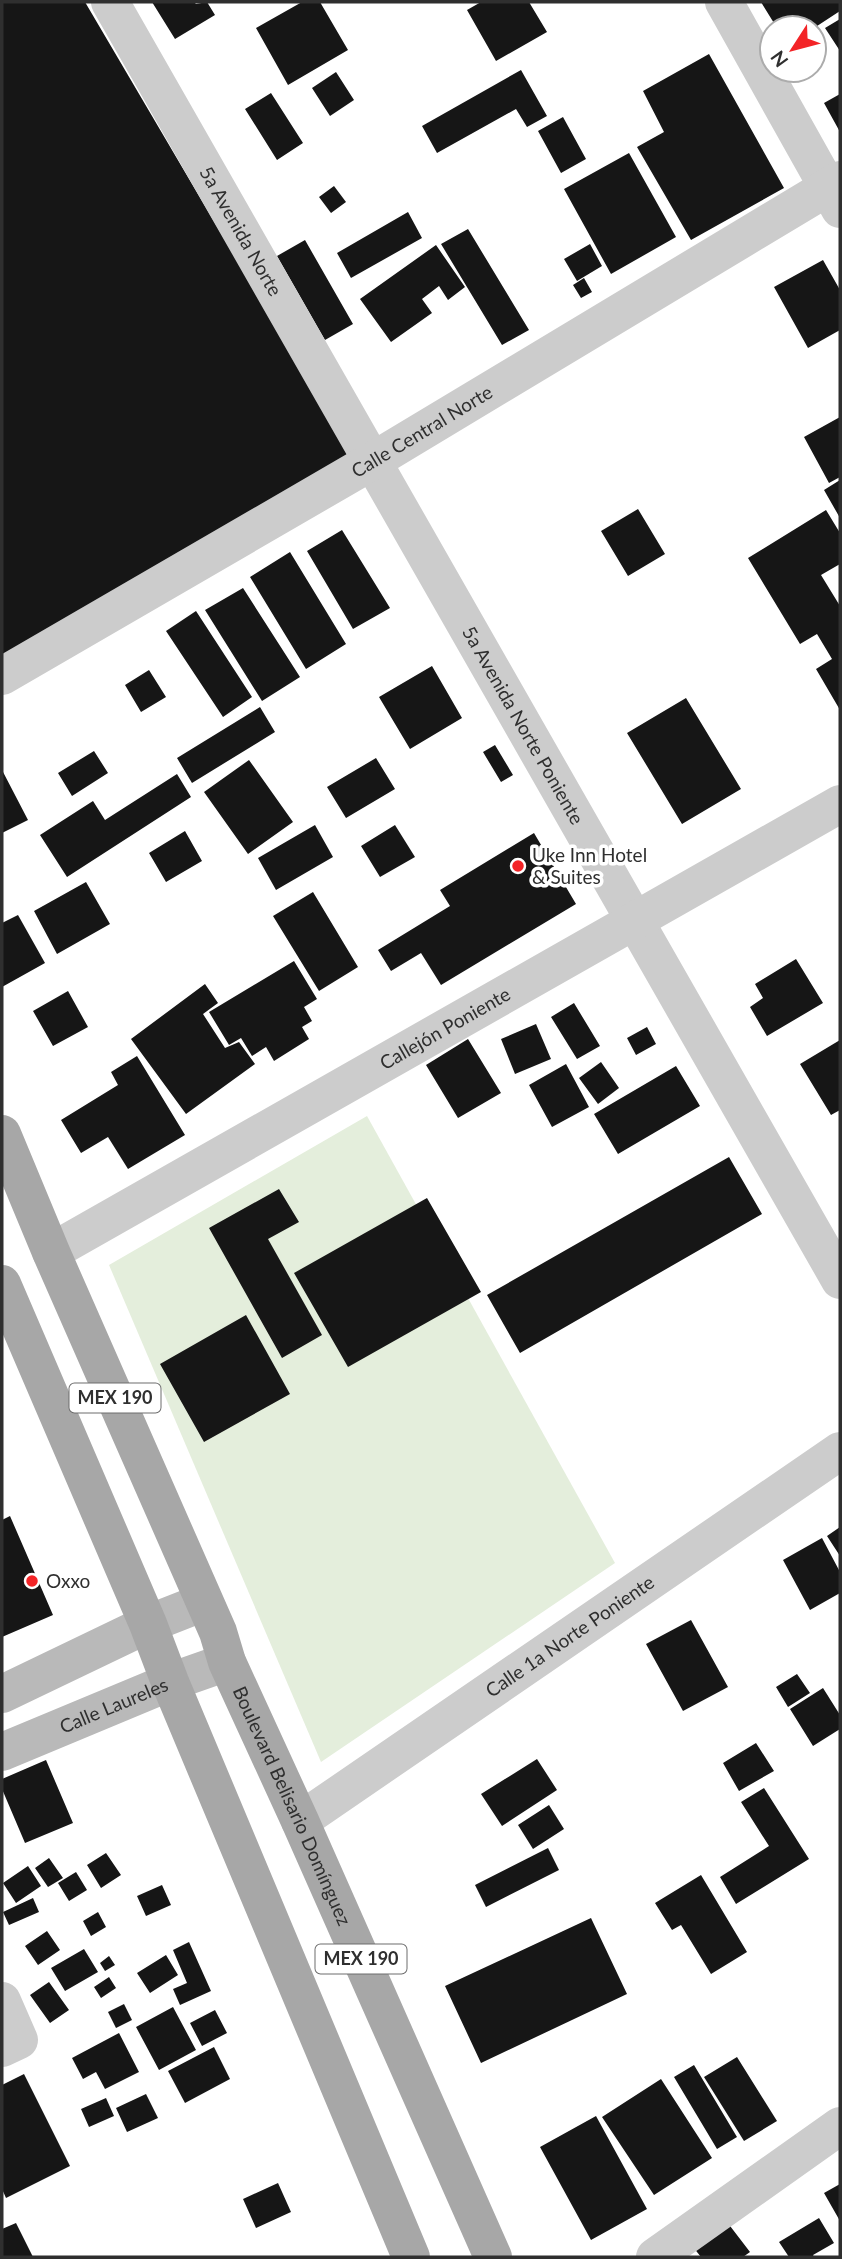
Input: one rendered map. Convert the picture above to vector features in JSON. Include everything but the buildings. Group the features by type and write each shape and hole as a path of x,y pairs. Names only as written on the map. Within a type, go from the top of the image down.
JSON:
{"main road":[{"name":"MEX 190","path":"2,1134 218,1632 227,1662"},
{"name":"MEX 190","path":"2,1284 148,1624 411,2257"},
{"name":"Boulevard Belisario Domínguez","path":"227,1662 493,2257"}],"street":[{"name":"5a Avenida Norte","path":"110,2 372,462"},
{"path":"724,2 836,192"},
{"name":"Calle Central Norte","path":"2,676 836,192"},
{"name":"5a Avenida Norte Poniente","path":"372,462 840,1280"},
{"name":"Callejón Poniente","path":"51,1252 637,922 840,804"},
{"name":"Calle 1a Norte Poniente","path":"300,1821 840,1451"},
{"path":"2,1694 148,1624 204,1602"},
{"name":"Calle Laureles","path":"2,1752 170,1682 227,1662"},
{"path":"2,2001 10,2044"},
{"path":"655,2257 840,2126"}],"green space":[{"path":"367,1116 615,1563 321,1762 109,1265"}],"place":[{"name":"Uke Inn Hotel & Suites","path":"518,866"},
{"name":"Oxxo","path":"32,1581"}]}
